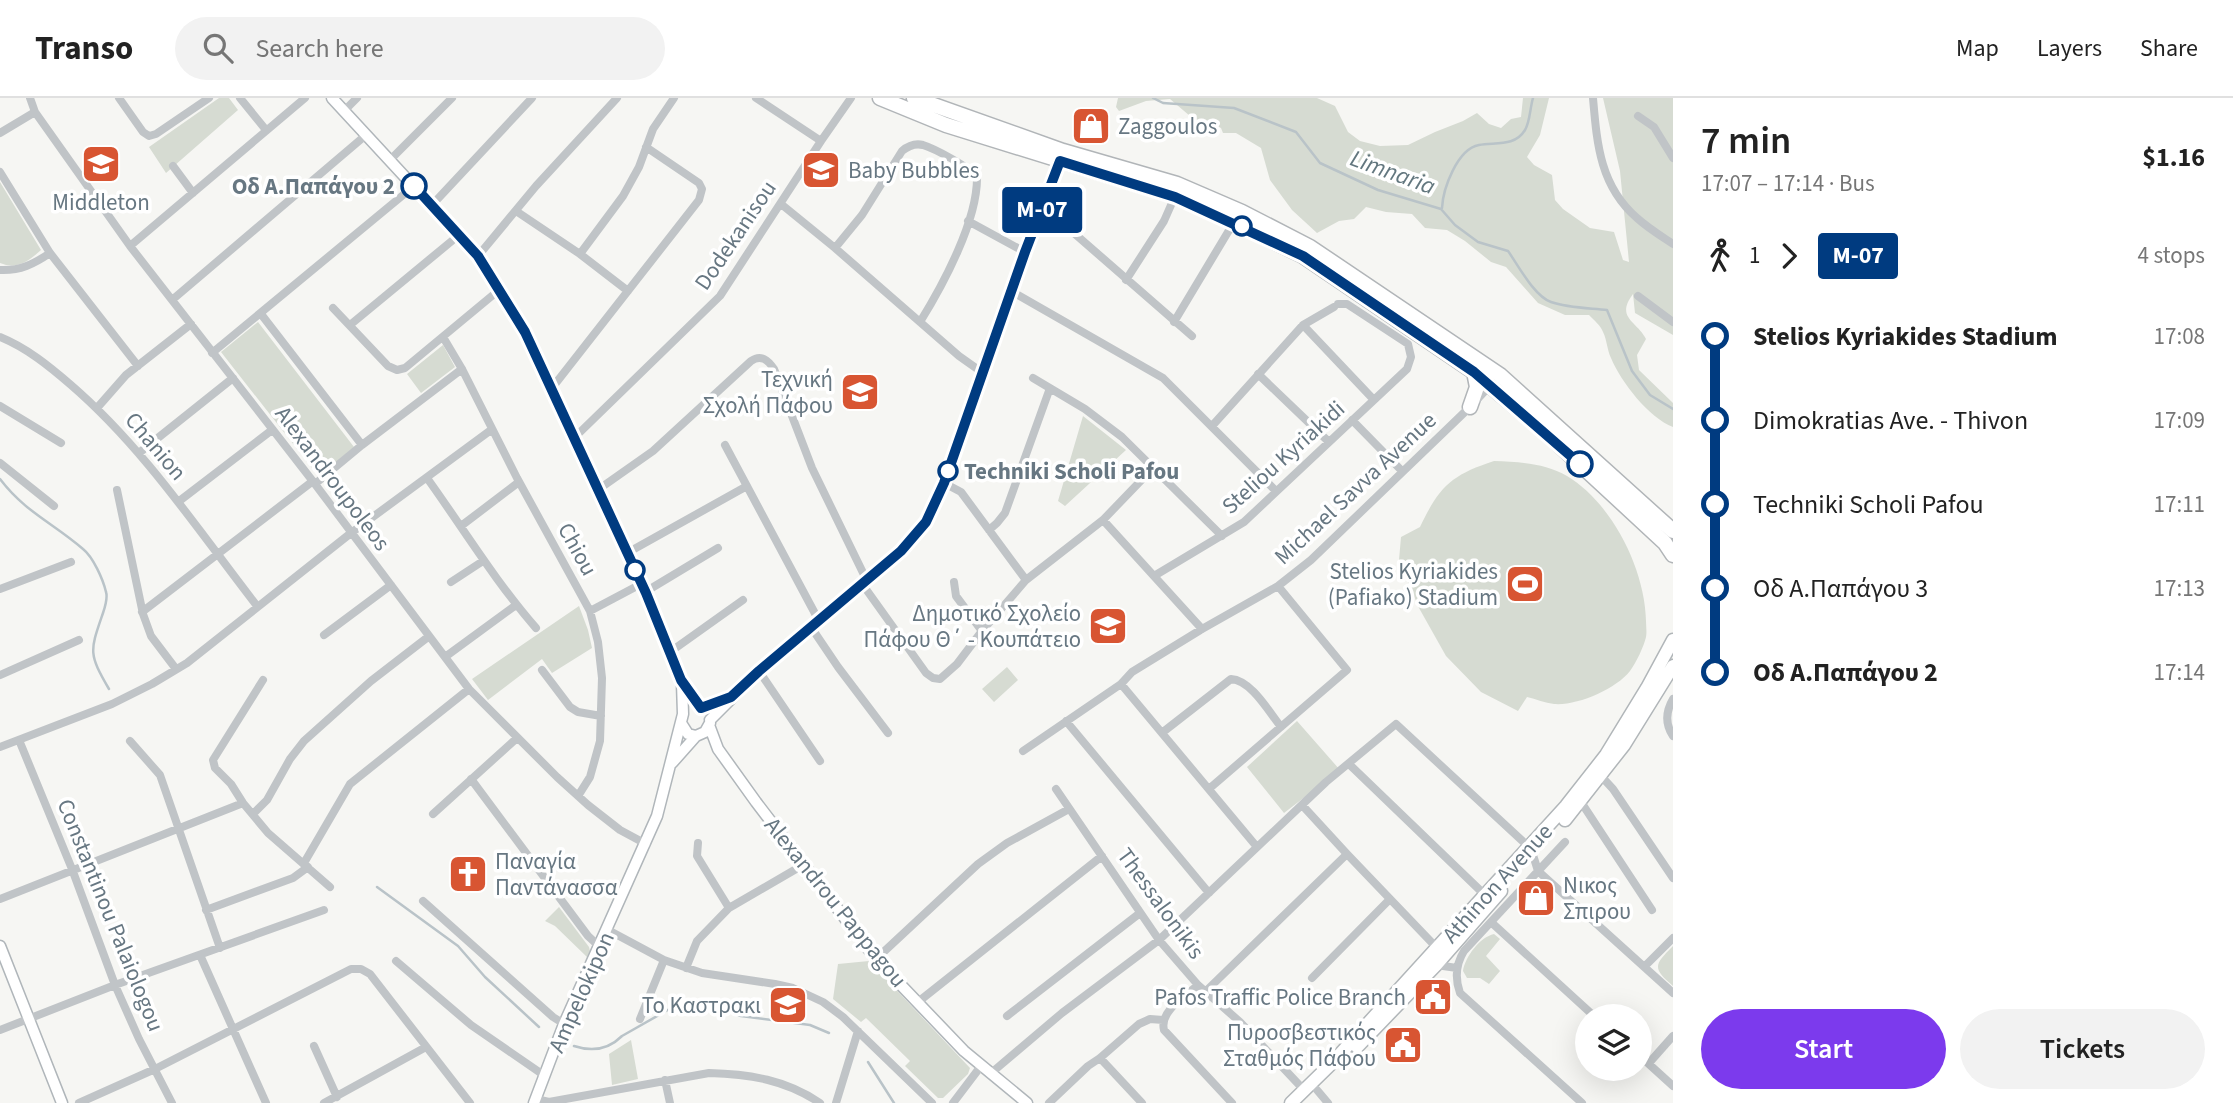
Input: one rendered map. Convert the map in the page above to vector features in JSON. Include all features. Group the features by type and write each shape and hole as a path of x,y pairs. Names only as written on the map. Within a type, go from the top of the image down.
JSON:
{"highway":[{"path":"880,98 946,125 1177,184 1275,228 1310,247 1495,380 1673,531"},
{"path":"914,98 1175,197 1303,256 1474,372 1495,380 1544,431 1665,542 1673,555"},
{"path":"1470,407 1477,387 1474,372"}],"main road":[{"name":"Athinon Avenue","path":"1291,1103 1308,1094 1436,965 1532,851 1606,755 1673,640"},
{"name":"Athinon Avenue","path":"1308,1094 1437,948 1581,802 1624,745 1673,666"}],"street":[{"name":"Alexandroupoleos","path":"30,98 36,112 130,246 314,482 469,689 578,796 611,823 646,844"},
{"path":"119,98 143,132 149,136 156,134 208,98"},
{"path":"240,98 265,130"},
{"path":"130,246 305,98"},
{"path":"332,98 478,256 499,289 525,332 552,388 643,588 681,680 700,708 708,714 710,723"},
{"path":"344,111 358,98"},
{"path":"390,160 452,98"},
{"path":"432,205 532,98"},
{"path":"478,256 617,98"},
{"path":"580,254 623,196 639,167 653,130 674,98"},
{"path":"756,98 821,141"},
{"name":"Dodekanisou","path":"574,438 720,296 851,98"},
{"path":"1593,98 1599,155 1612,187 1635,217 1673,244"},
{"path":"0,133 36,112"},
{"path":"1638,116 1654,127 1673,158"},
{"path":"172,300 366,135"},
{"path":"835,248 862,215 902,151 909,146 921,145 970,169 977,176 977,187 968,220 952,263 920,322"},
{"path":"552,388 699,200 702,189 699,183 646,147"},
{"path":"681,680 682,719 688,734 697,736 705,732 731,697 759,671 865,583 901,551 918,531 934,507 944,483 1061,156"},
{"path":"173,166 193,193"},
{"path":"0,172 50,253 138,366"},
{"path":"212,353 414,186"},
{"path":"1126,280 1164,221 1175,197"},
{"path":"781,204 982,373"},
{"path":"1044,207 1192,336"},
{"path":"516,211 580,254 628,291"},
{"path":"968,220 1025,252"},
{"path":"1174,322 1234,222"},
{"path":"350,325 459,236"},
{"path":"0,270 33,265 50,253"},
{"path":"333,308 388,366 397,370 405,368 499,289"},
{"path":"1011,291 1163,378 1276,491"},
{"path":"1638,296 1673,322"},
{"name":"Steliou Kyriakidi","path":"1154,576 1244,523 1407,369 1411,357 1408,344 1340,305 1303,325"},
{"path":"261,314 362,445"},
{"path":"97,408 126,375 191,324"},
{"path":"1212,426 1303,325 1374,400"},
{"name":"Chanion","path":"0,337 28,351 97,408 139,453 257,606"},
{"name":"Chiou","path":"443,337 590,611 599,646 602,678 600,741 590,777 578,796"},
{"path":"599,489 653,451 751,361 762,358 774,369 812,468 865,583 926,673 936,679 944,677 957,663 1026,580 1103,520 1154,467"},
{"path":"142,612 462,369"},
{"path":"1258,374 1329,442"},
{"path":"139,453 233,378"},
{"path":"1033,378 1104,422 1154,467 1222,536"},
{"name":"Michael Savva Avenue","path":"1023,751 1121,684 1132,672 1278,586 1311,560 1495,380"},
{"path":"989,530 1005,513 1050,388"},
{"path":"0,406 61,443"},
{"path":"1352,420 1402,471"},
{"path":"178,502 272,430"},
{"path":"0,747 112,704 176,669 351,533 491,430"},
{"path":"725,444 838,667 888,733"},
{"path":"0,463 54,506"},
{"path":"426,478 483,561 536,628"},
{"path":"461,526 519,482"},
{"path":"944,483 961,492 1026,580"},
{"path":"627,553 747,486"},
{"path":"117,490 142,612 151,636 176,669"},
{"path":"1103,520 1202,629"},
{"path":"590,611 643,588 718,548"},
{"path":"452,582 483,561"},
{"path":"0,589 71,562"},
{"path":"954,582 956,596 982,631"},
{"path":"324,635 391,585"},
{"path":"1210,788 1348,670 1278,586"},
{"path":"670,652 743,600"},
{"path":"445,657 516,605"},
{"path":"253,814 267,800 290,759 304,741 371,681 428,637"},
{"path":"0,675 79,640"},
{"path":"542,670 574,710 601,716"},
{"path":"759,671 820,761"},
{"path":"1163,732 1231,679 1238,679 1248,686 1281,727"},
{"path":"263,680 213,760 215,768 231,783 243,803 274,839 330,887"},
{"path":"1121,684 1257,846"},
{"path":"206,910 293,878 306,865 350,784 469,689"},
{"path":"682,719 692,708 700,708 731,697"},
{"path":"1673,699 1668,708 1668,720 1673,736"},
{"name":"Ampelokipon","path":"535,1101 565,1024 657,816 682,719"},
{"path":"1066,721 1209,893"},
{"name":"Alexandrou Pappagou","path":"710,723 718,749 803,865 876,958 981,1066 1027,1103"},
{"path":"990,1074 1062,1013 1158,940 1257,846 1395,724 1532,851 1538,871 1673,993"},
{"name":"Ampelokipon","path":"671,764 697,736"},
{"name":"Alexandrou Pappagou","path":"697,736 718,749"},
{"path":"433,814 517,738"},
{"name":"Constantinou Palaiologou","path":"19,740 72,869 115,985 172,1103"},
{"path":"130,741 160,775 220,948"},
{"path":"1349,764 1486,896"},
{"path":"1601,776 1613,789 1673,878"},
{"path":"471,779 600,947"},
{"name":"Thessalonikis","path":"1056,789 1158,940 1198,985 1240,1022 1308,1094 1328,1103"},
{"path":"1581,802 1652,910"},
{"path":"0,898 243,803"},
{"path":"1302,805 1437,948"},
{"path":"876,958 978,864 1007,843 1069,809"},
{"path":"1565,842 1464,951 1457,969 1458,986 1463,996 1582,1103"},
{"path":"698,843 697,856 729,908"},
{"path":"1206,991 1346,854"},
{"path":"918,1002 1102,856"},
{"path":"686,968 697,941 729,908 803,865"},
{"path":"1312,978 1390,900"},
{"path":"423,901 547,1012 565,1024"},
{"path":"0,1030 115,985 324,911"},
{"path":"1007,1016 1140,913"},
{"path":"1492,923 1581,1004"},
{"path":"608,930 664,960 686,968 793,988 823,1002 843,1017 932,1103"},
{"path":"1644,967 1673,938"},
{"path":"0,946 62,1103"},
{"path":"200,955 266,1103"},
{"path":"640,1019 664,960"},
{"path":"396,961 471,1025 545,1076"},
{"path":"1436,965 1457,969"},
{"path":"79,1103 155,1069 351,969 361,969 370,974 470,1103"},
{"path":"1198,985 1169,1012 1163,1020 1164,1030 1232,1103"},
{"path":"1049,1103 1087,1066 1139,1024 1150,1019 1163,1020"},
{"path":"836,1103 858,1031"},
{"path":"1652,1060 1673,1036"},
{"path":"314,1046 337,1097"},
{"path":"324,1103 426,1047"},
{"path":"1100,1058 1142,1103"},
{"path":"953,1103 981,1066"},
{"path":"1652,1066 1673,1086"},
{"path":"535,1101 549,1102 709,1073 773,1080 820,1103"},
{"path":"665,1080 670,1103"}],"shaded area":[{"path":"219,98 229,98 238,110 166,173 149,147"},
{"path":"1118,98 1317,98 1335,106 1348,132 1360,141 1380,146 1408,145 1477,113 1489,124 1501,128 1511,119 1521,117 1523,98 1549,98 1540,135 1527,157 1534,165 1552,175 1555,200 1563,209 1590,228 1614,232 1623,260 1629,262 1620,171 1603,98 1673,98 1673,335 1635,313 1633,294 1626,309 1629,319 1646,339 1637,355 1639,370 1673,403 1673,427 1645,408 1629,388 1611,358 1602,330 1589,315 1565,315 1538,303 1506,267 1491,262 1447,230 1425,228 1412,214 1366,207 1354,219 1339,221 1317,233 1292,210 1270,180 1261,148 1236,133 1223,133 1221,128 1210,123 1197,122 1170,99 1146,101 1119,111 1116,107"},
{"path":"0,182 41,250 17,265 0,263"},
{"path":"258,322 354,447 319,477 221,352"},
{"path":"443,345 455,367 421,393 407,374"},
{"path":"1083,416 1126,450 1065,506 1058,501"},
{"name":"Stelios Kyriakides (Pafiako) Stadium","path":"1494,461 1541,466 1567,476 1598,503 1623,539 1640,580 1646,637 1630,671 1606,690 1563,704 1527,697 1518,711 1481,692 1446,656 1419,608 1399,560 1401,537 1420,527 1440,492 1448,484 1479,466"},
{"path":"579,606 592,648 552,673 542,659 488,700 472,679"},
{"path":"1007,667 1018,680 994,702 982,689"},
{"path":"1297,721 1340,770 1284,813 1247,767"},
{"path":"559,907 589,947 587,957 555,926 545,921"},
{"path":"1494,934 1500,939 1486,956 1500,971 1489,984 1480,978 1467,978 1463,971 1470,954 1479,943"},
{"path":"1673,946 1673,986 1661,975 1658,966"},
{"path":"869,961 970,1068 968,1074 943,1098 938,1098 905,1066 910,1061 866,1018 861,1022 833,999 838,964"},
{"path":"631,1040 638,1079 612,1085 609,1054"}],"waterway":[{"name":"Limnaria","path":"1153,98 1163,103 1234,108 1296,132 1320,163 1378,190 1441,209 1455,225 1478,242 1508,251 1533,287 1545,299 1564,306 1607,310 1632,371 1650,395 1673,409"},
{"path":"1442,208 1448,181 1464,154 1479,145 1504,143 1521,135 1528,123 1533,98"},
{"path":"0,479 29,509 83,549 97,569 107,597 93,652 97,667 109,689"},
{"path":"377,887 458,946 485,977 539,1027"},
{"path":"574,1046 587,1049 605,1047 673,1007 707,1003 741,1016 810,1025 829,1033"},
{"path":"868,1062 894,1103"}],"bus line":[{"name":"M-07","path":"414,186 478,256 525,332 646,593 681,680 700,708 731,697 901,551 926,522 944,483 1060,161 1175,197 1303,256 1474,372 1580,464"}],"place":[{"name":"Zaggoulos","path":"1091,126"},
{"name":"Middleton","path":"101,164"},
{"name":"Baby Bubbles","path":"821,170"},
{"name":"Οδ Α.Παπάγου 2","path":"414,186"},
{"name":"Τεχνική Σχολή Πάφου","path":"860,392"},
{"name":"Techniki Scholi Pafou","path":"948,471"},
{"name":"Stelios Kyriakides (Pafiako) Stadium","path":"1525,584"},
{"name":"Δημοτικό Σχολείο Πάφου Θ΄ - Κουπάτειο","path":"1108,626"},
{"name":"Παναγία Παντάνασσα","path":"468,874"},
{"name":"Νικος Σπιρου","path":"1536,898"},
{"name":"Pafos Traffic Police Branch","path":"1433,997"},
{"name":"Το Καστρακι","path":"788,1005"},
{"name":"Πυροσβεστικός Σταθμός Πάφου","path":"1403,1045"}]}
